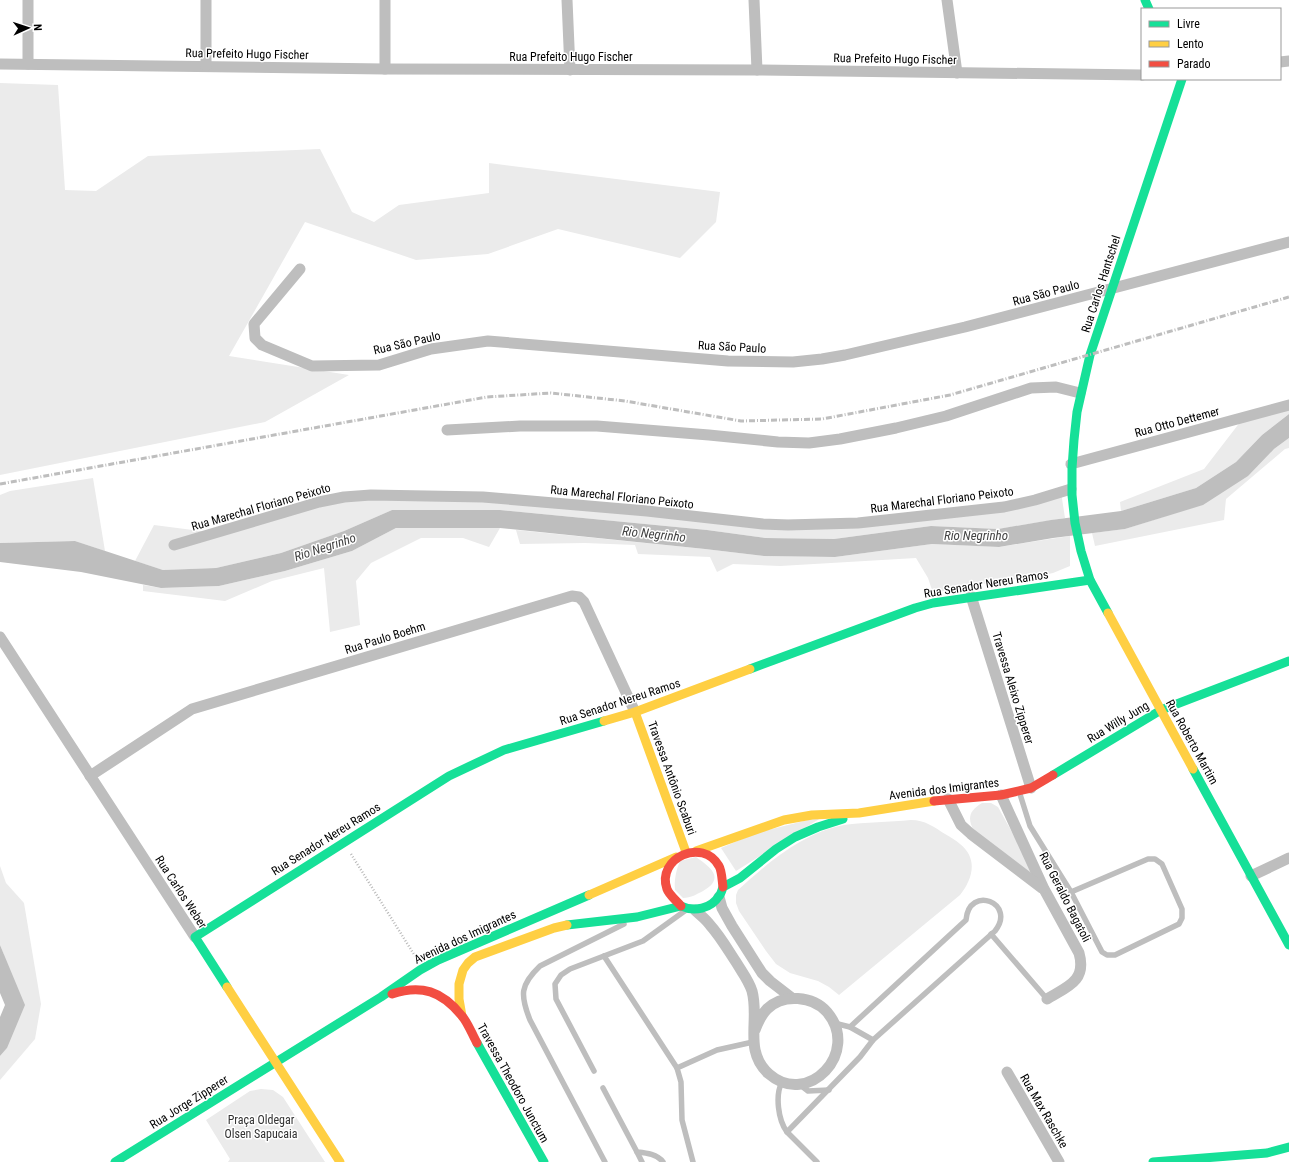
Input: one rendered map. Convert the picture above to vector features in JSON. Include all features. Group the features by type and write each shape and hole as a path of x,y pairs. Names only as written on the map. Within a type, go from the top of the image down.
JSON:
{"main road":[{"name":"Rua Carlos Hantschel","path":"1080,548 1070,489 1076,416 1080,393 1090,355 1182,80"},
{"name":"Rua Roberto Martim","path":"1080,548 1090,580 1289,945"},
{"name":"Rua Senador Nereu Ramos","path":"195,937 448,776 504,750 635,712 915,608 971,596 1090,580"},
{"name":"Rua Willy Jung","path":"1031,788 1161,710 1289,661"},
{"name":"Travessa Antônio Scaburi","path":"635,712 686,852"},
{"name":"Avenida dos Imigrantes","path":"696,851 784,820 812,815 859,813 917,803 1001,795 1031,788"},
{"name":"Avenida dos Imigrantes","path":"475,957 569,924 636,917 688,908 704,908 712,904 721,892 776,849 795,838 818,828 859,813"},
{"path":"688,908 672,899 666,889 665,877 669,866 676,857 686,852 696,851 706,853 715,859 724,877 721,892"},
{"name":"Avenida dos Imigrantes","path":"275,1062 438,960 676,857"},
{"name":"Rua Carlos Weber","path":"195,937 340,1162"},
{"name":"Travessa Theodoro Junctum","path":"462,1016 458,997 458,983 461,972 467,963 475,957"},
{"name":"Travessa Theodoro Junctum","path":"381,997 412,989 431,991 446,1000 462,1016 544,1162"},
{"name":"Rua Jorge Zipperer","path":"115,1162 275,1062"},
{"path":"1152,1162 1267,1154 1289,1147"}],"street":[{"path":"28,0 28,64"},
{"path":"206,0 206,66"},
{"path":"384,0 386,69"},
{"path":"568,0 570,70"},
{"path":"754,0 757,70"},
{"path":"947,0 957,73"},
{"name":"Rua Prefeito Hugo Fischer","path":"0,64 386,69 757,70 1141,75"},
{"name":"Rua São Paulo","path":"300,270 254,324 255,338 262,345 312,366 379,364 431,349 488,341 728,361 780,362 822,359 965,328 1289,242"},
{"path":"448,430 520,426 597,426 778,442 809,443 847,438 946,416 1031,388 1056,387 1080,393"},
{"name":"Rua Otto Dettemer","path":"1071,464 1289,406"},
{"name":"Rua Marechal Floriano Peixoto","path":"174,545 319,502 371,494 483,497 788,526 858,523 1004,507 1035,500 1070,489"},
{"name":"Rua Paulo Boehm","path":"90,776 192,709 572,596 579,597 584,602 635,712"},
{"name":"Travessa Aleixo Zipperer","path":"971,596 1031,788"},
{"name":"Rua Carlos Weber","path":"0,637 195,937"},
{"name":"Rua Geraldo Bagatoli","path":"1001,795 1044,889 1079,953 1082,963 1080,972 1075,981 1047,999"},
{"path":"948,800 961,824 971,834 1044,889"},
{"path":"1251,876 1289,858"},
{"path":"721,892 722,908 762,972 770,981 792,998"},
{"path":"688,908 711,925 749,982 753,993 755,1030 753,1042 755,1055 761,1066 770,1075 782,1082 799,1084 809,1082 818,1078 827,1070 834,1059 838,1047 838,1035 834,1023 827,1012 817,1004 805,999 792,998 780,1001 769,1008 760,1018 755,1030"},
{"name":"Rua Max Raschke","path":"1007,1072 1059,1162"}],"lane":[{"path":"1019,791 1030,826 1071,892 1102,952 1107,955 1115,955 1180,924 1182,918 1182,909 1162,864 1155,860 1148,860 1071,892"},
{"path":"786,1132 829,1090 873,1040 991,934 999,925 1001,918 1000,911 996,905 990,901 982,900 976,902 970,907 966,920 850,1027"},
{"path":"594,1070 556,999 555,984 562,975 570,969 644,941 688,908"},
{"path":"605,1162 530,1020 524,1005 523,989 530,975 540,966 636,917"},
{"path":"991,934 1047,999"},
{"path":"604,956 677,1068 681,1082 682,1120 693,1162"},
{"path":"834,1023 850,1027 873,1040"},
{"path":"677,1068 717,1050 753,1042"},
{"path":"782,1082 779,1088 780,1116 783,1126 786,1132 816,1162"},
{"path":"799,1084 808,1091 829,1090"},
{"path":"603,1088 642,1162"},
{"path":"637,1152 651,1154 662,1159 664,1162"}],"path":[{"path":"344,842 423,968"}],"green space":[{"path":"0,83 58,85 65,190 96,191 148,156 320,149 352,212 374,222 399,205 489,193 489,163 720,192 716,222 680,258 558,229 488,254 416,260 305,222 229,356 349,375 265,422 0,475"},
{"path":"1289,405 1289,414 1262,435 1236,462 1196,488 1121,511 1120,502 1204,469 1244,417"},
{"path":"1289,438 1289,448 1285,449 1226,499 1224,520 1095,546 1092,533 1125,529 1163,517 1274,449"},
{"path":"93,478 105,551 75,541 0,543 0,495 10,491"},
{"path":"1061,492 1065,518 998,529 931,526 834,539 765,538 707,530 500,510 392,510 344,531 281,553 216,568 163,570 135,561 154,525 216,533 319,502 425,495 723,520 901,519"},
{"path":"396,528 500,528 489,547 463,538 421,538 371,563 356,581 360,625 330,632 324,568 272,581 225,601 143,591 143,585 161,588 219,586 285,571 352,551"},
{"path":"516,530 764,556 835,557 932,544 999,547 1070,536 1070,566 1053,573 1034,577 999,581 933,593 928,578 916,558 780,566 733,564 717,572 710,557 638,554 635,545 585,543 520,544"},
{"path":"982,803 991,803 998,807 1033,870 1031,873 974,831 970,822 970,815 974,809"},
{"path":"824,816 736,871 721,848 756,833"},
{"path":"911,820 921,821 933,826 957,841 970,856 972,870 968,883 960,895 839,995 818,981 790,973 776,964 739,911 736,903 736,895 738,890 786,850 814,835 844,825"},
{"path":"696,857 713,873 715,877 714,882 703,891 691,897 683,898 675,890 677,868 680,861"},
{"path":"0,866 6,883 24,903 41,1004 35,1039 0,1080 0,1056 7,1048 4,955 0,945"},
{"name":"Praça Oldegar Olsen Sapucaia","path":"261,1089 273,1090 283,1097 325,1162 228,1162 230,1159 206,1120 250,1091"}],"water":[{"name":"Rio Negrinho","path":"1289,414 1289,438 1274,449 1248,476 1203,505 1125,529 1053,538 999,547 932,544 835,557 764,556 500,528 396,528 352,551 285,571 219,586 161,588 81,572 0,562 0,543 75,541 163,570 216,568 281,553 344,531 392,510 500,510 707,530 765,538 834,539 931,526 998,529 1051,520 1121,511 1196,488 1236,462 1262,435"},
{"path":"0,945 25,1005 7,1048 0,1056 0,1017 5,1005 0,993"}],"railway":[{"path":"0,484 487,397 551,393 625,401 741,421 822,419 950,395 1289,297"}],"traffic: fast":[{"path":"1145,0 1149,8"},
{"path":"1108,613 1090,580 1081,551 1075,523 1072,495 1072,468 1077,412 1090,355 1182,80"},
{"path":"750,669 915,608 933,603 1090,580"},
{"path":"1053,775 1161,710 1289,661"},
{"path":"227,987 195,937 449,776 504,750 604,721"},
{"path":"1193,769 1289,945"},
{"path":"567,925 637,917 681,906 691,909 702,908 712,904 720,894 723,887 740,878 776,849 795,837 818,827 843,819"},
{"path":"115,1162 381,997 420,970 438,960 589,895"},
{"path":"477,1043 544,1162"},
{"path":"1153,1162 1267,1153 1289,1147"}],"traffic: slow":[{"path":"1108,613 1193,769"},
{"path":"604,721 635,712 750,669"},
{"path":"635,712 686,852"},
{"path":"696,851 784,820 812,815 859,813 934,801"},
{"path":"589,895 676,857"},
{"path":"462,1016 459,999 459,984 463,970 468,963 475,957 554,928 567,925"},
{"path":"227,987 340,1162"}],"traffic: jam":[{"path":"934,801 1001,795 1031,788 1053,775"},
{"path":"681,906 668,891 665,878 668,868 674,860 683,855 693,852 703,853 712,857 720,868 723,887"},
{"path":"392,994 403,991 422,990 439,995 454,1007 462,1016 477,1043"}]}
